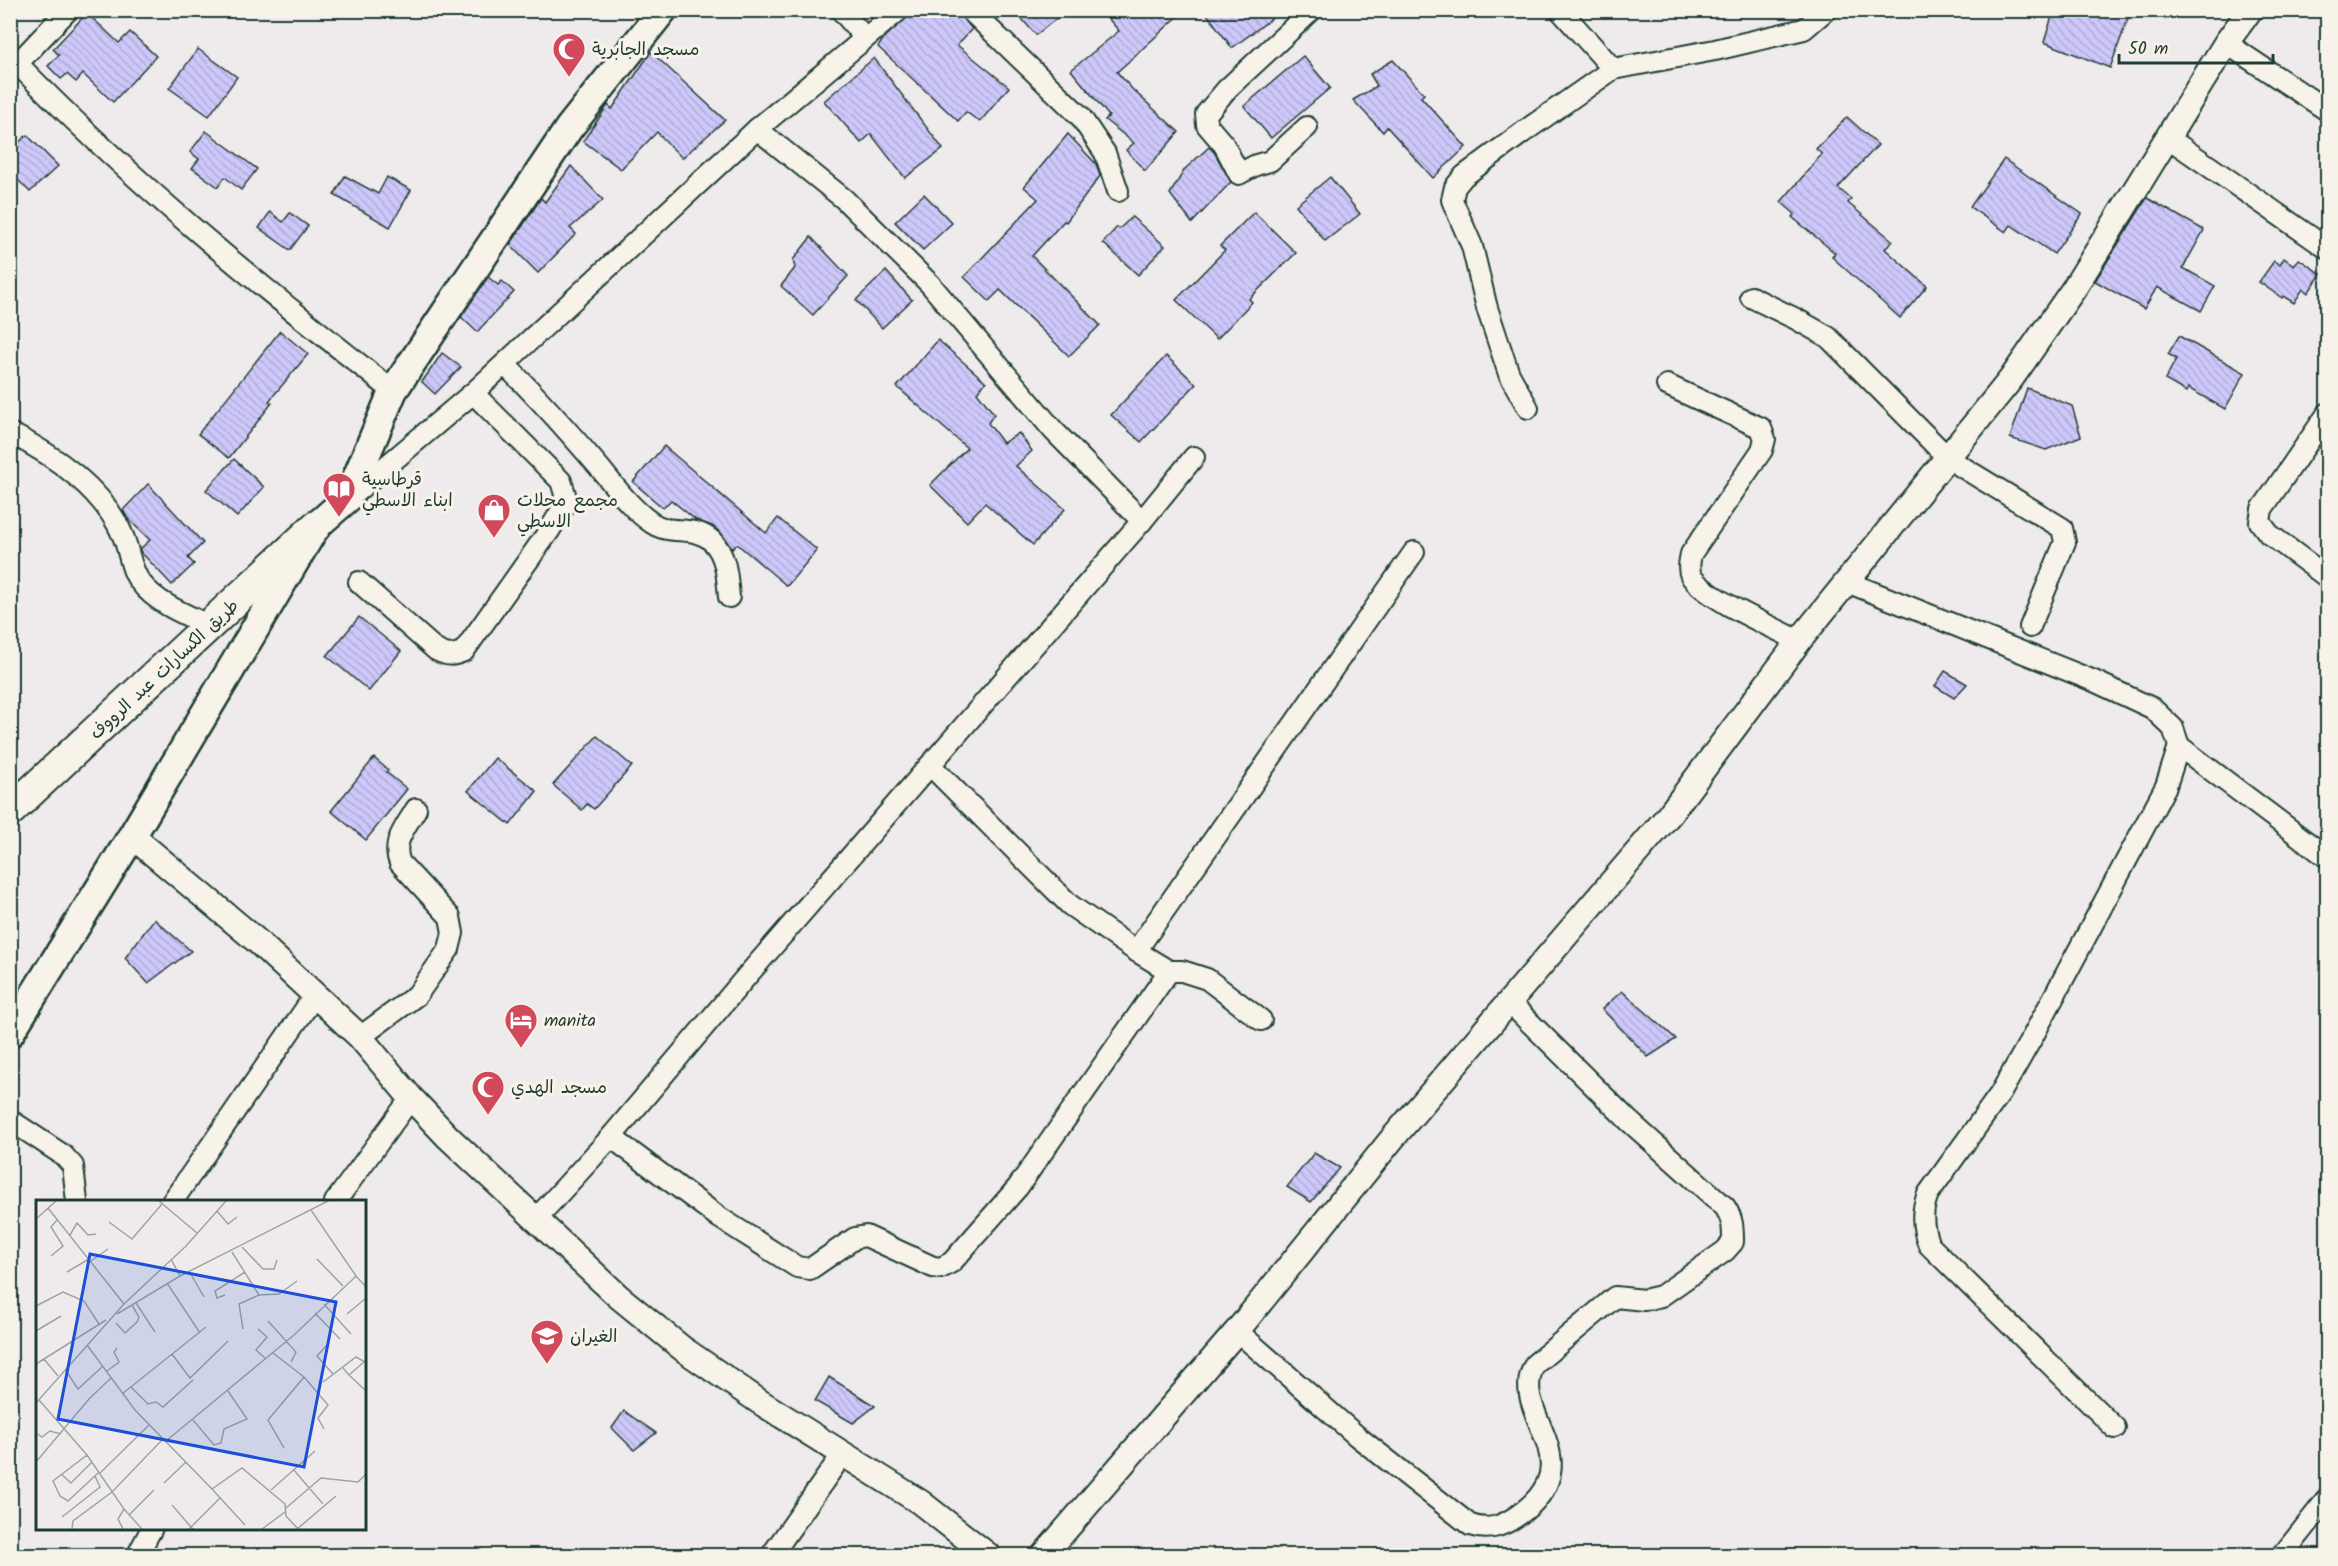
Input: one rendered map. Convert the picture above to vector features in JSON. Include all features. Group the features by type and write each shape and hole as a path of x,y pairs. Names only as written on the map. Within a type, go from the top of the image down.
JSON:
{"main road":[{"path":"10,1033 132,837 316,526 348,498 393,391 569,128 663,10"},
{"name":"طريق الكسارات عبد الرووف","path":"10,811 316,526"}],"street":[{"path":"68,10 14,60 157,198 287,307 393,391"},
{"path":"841,10 865,38"},
{"path":"348,498 505,365 757,129 899,10"},
{"path":"970,10 1080,116 1105,153 1118,191"},
{"path":"1307,127 1270,161 1239,174 1224,145 1207,124 1206,114 1227,89 1312,10"},
{"path":"1560,10 1613,69"},
{"path":"1528,408 1509,374 1487,308 1472,246 1452,200 1455,187 1464,176 1613,69 1715,50 1804,29 1826,10"},
{"path":"1043,1556 1237,1332 1392,1139 1669,815 1799,641 2012,379 2075,287 2226,43 2250,10"},
{"path":"2226,43 2328,111"},
{"path":"757,129 844,199 930,284 1053,430 1143,521"},
{"path":"2167,137 2328,249"},
{"path":"1751,297 1828,338 1949,459 2057,524 2064,532 2065,542 2030,627"},
{"path":"505,365 541,400 630,503 652,524 669,530 684,529 700,533 712,542 722,555 729,597"},
{"path":"1667,385 1761,428 1765,439 1762,450 1691,554 1688,566 1692,579 1720,599 1799,641"},
{"path":"359,582 436,650 445,655 457,654 464,651 563,508 565,501 561,481 473,393"},
{"path":"2328,413 2262,509 2260,522 2269,534 2328,578"},
{"path":"10,433 28,441 78,477 108,508 124,537 130,563 139,582 151,595 210,626"},
{"path":"535,1220 611,1137 1143,521 1194,457"},
{"path":"1136,951 1414,552"},
{"path":"1847,582 2094,681 2152,708 2173,728 2179,746 2328,858"},
{"path":"2115,1428 1929,1245 1924,1232 1924,1204 1928,1194 2000,1094 2033,1036 2166,786 2179,746"},
{"path":"930,765 1070,905 1169,971 1182,971 1207,979 1261,1020"},
{"path":"360,1037 417,996 449,949 453,933 450,917 400,863 396,853 397,842 416,809"},
{"path":"132,837 257,941 360,1037 411,1098 535,1220 618,1296 683,1349 842,1455 920,1502 989,1556"},
{"path":"611,1137 720,1218 797,1267 810,1269 855,1238 866,1236 933,1267 941,1268 952,1262 1018,1187 1169,971"},
{"path":"173,1200 315,995"},
{"path":"1237,1332 1358,1437 1470,1524 1487,1529 1497,1527 1518,1515 1538,1497 1545,1488 1551,1466 1530,1393 1530,1376 1535,1364 1615,1297 1644,1300 1661,1296 1725,1251 1733,1242 1733,1230 1732,1218 1725,1207 1629,1121 1508,1001"},
{"path":"336,1200 411,1098"},
{"path":"10,1120 63,1155 73,1166 77,1200"},
{"path":"771,1556 842,1455"},
{"path":"2282,1556 2328,1498"},
{"path":"137,1556 151,1530"}],"building":[{"path":"915,10 957,10 972,29 957,45 1009,87 980,122 966,112 958,121 878,47 884,38"},
{"path":"1014,10 1067,10 1036,35"},
{"path":"1101,10 1185,10 1117,72 1133,90 1179,132 1145,171 1126,150 1134,143 1105,120 1109,116 1071,70 1119,31"},
{"path":"1204,10 1283,10 1232,48"},
{"path":"2054,10 2131,10 2110,68 2044,42"},
{"path":"87,13 119,43 130,32 156,56 113,102 83,74 76,82 67,74 61,79 48,66 59,55 53,49"},
{"path":"198,49 237,77 209,116 169,88"},
{"path":"651,52 725,120 682,158 657,132 621,169 583,141 608,105 612,109"},
{"path":"1303,56 1330,88 1271,138 1244,106"},
{"path":"874,58 943,149 905,178 871,134 861,143 824,101"},
{"path":"1393,60 1424,94 1421,97 1466,147 1433,178 1387,127 1383,132 1353,100 1377,86 1370,74"},
{"path":"1847,117 1878,145 1838,188 1851,199 1848,203 1893,241 1885,249 1927,286 1900,318 1832,257 1835,253 1792,217 1795,214 1781,202 1822,154 1816,149"},
{"path":"206,131 257,169 241,190 225,177 218,187 192,168 199,159 190,152"},
{"path":"1068,134 1096,164 1100,176 1066,222 1064,221 1032,256 1100,325 1069,356 1000,290 989,301 964,277 1038,199 1024,187"},
{"path":"27,135 58,166 30,192 10,172 10,151"},
{"path":"1209,147 1231,182 1192,223 1170,194 1185,169"},
{"path":"2004,159 2082,214 2054,254 2011,225 2006,232 1970,207"},
{"path":"571,166 603,200 570,228 576,234 538,273 510,245 541,198 545,202"},
{"path":"345,176 378,194 387,177 411,190 390,227 334,195"},
{"path":"1330,177 1360,214 1325,241 1296,205"},
{"path":"924,194 952,223 923,250 895,222"},
{"path":"2147,198 2204,230 2183,268 2215,286 2201,311 2157,287 2144,309 2095,281"},
{"path":"270,212 283,222 290,213 308,226 290,250 259,228"},
{"path":"1254,212 1296,253 1249,299 1252,302 1217,339 1176,300 1225,250 1220,246"},
{"path":"1132,217 1165,246 1138,275 1103,243 1117,227 1119,229"},
{"path":"811,237 848,276 813,315 781,286 795,268 793,260"},
{"path":"2284,258 2294,265 2299,259 2321,274 2308,293 2303,289 2294,303 2283,296 2282,298 2259,282 2274,261 2280,265"},
{"path":"886,271 912,300 882,328 856,300"},
{"path":"488,277 498,285 502,281 514,292 477,332 461,317"},
{"path":"280,331 308,354 269,401 272,403 229,458 198,434"},
{"path":"2179,336 2245,373 2225,409 2188,388 2186,392 2165,380 2176,359 2168,354"},
{"path":"938,340 986,382 977,392 994,414 988,423 1003,443 1019,433 1032,451 1016,466 1065,509 1033,545 985,503 967,522 930,485 967,448 897,387"},
{"path":"442,353 461,367 435,394 422,382"},
{"path":"1166,356 1196,384 1141,442 1111,415"},
{"path":"2027,388 2072,406 2081,436 2046,450 2010,438"},
{"path":"664,446 766,533 778,518 817,550 787,586 737,544 732,549 721,533 712,526 696,520 671,500 663,508 633,482"},
{"path":"234,459 264,487 237,517 206,490"},
{"path":"148,484 203,543 188,558 194,564 172,585 140,551 150,540 128,519 123,510"},
{"path":"359,617 401,651 369,691 327,656"},
{"path":"1945,671 1967,684 1954,698 1935,686"},
{"path":"597,736 632,766 594,809 587,804 582,810 553,785"},
{"path":"374,758 388,770 386,772 407,789 366,840 331,811"},
{"path":"495,758 537,791 510,825 468,791"},
{"path":"154,919 191,951 148,983 125,958"},
{"path":"1622,991 1676,1039 1648,1057 1602,1009"},
{"path":"1314,1153 1340,1168 1311,1202 1287,1187"},
{"path":"829,1377 875,1406 853,1423 815,1401"},
{"path":"624,1411 656,1433 634,1450 612,1428"}],"place":[{"name":"مسجد الجابرية","path":"569,78"},
{"name":"قرطاسية ابناء الاسطي","path":"339,518"},
{"name":"مجمع محلات الاسطي","path":"494,539"},
{"name":"manita","path":"521,1049"},
{"name":"مسجد الهدي","path":"488,1116"},
{"name":"الغيران","path":"547,1365"}]}
